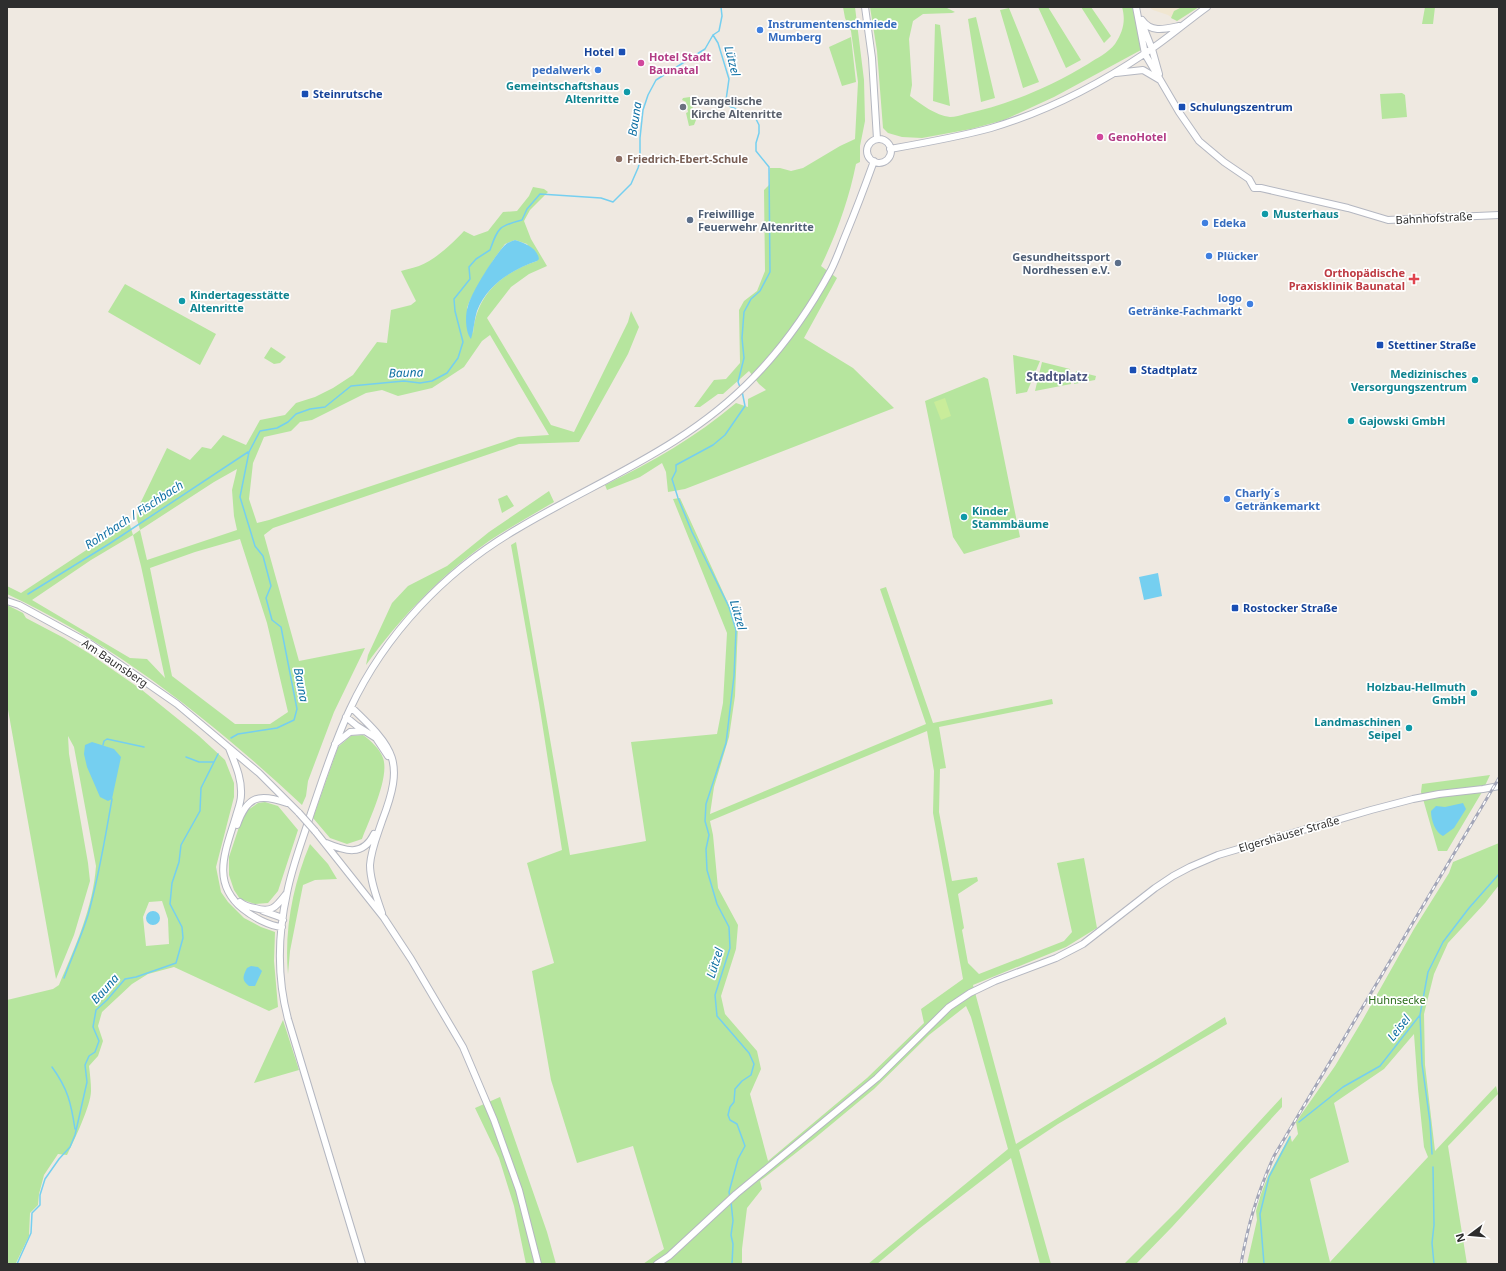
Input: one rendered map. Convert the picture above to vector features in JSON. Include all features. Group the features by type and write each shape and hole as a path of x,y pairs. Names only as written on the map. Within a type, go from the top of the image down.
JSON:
{"main road":[{"path":"865,7 872,58 877,139"},
{"path":"1136,7 1138,16 1152,48 1160,80"},
{"path":"890,149 962,136 1006,123 1056,103 1113,74 1145,54 1207,7"},
{"path":"1138,16 1145,24 1152,28 1165,30 1182,25"},
{"name":"Bahnhofstraße","path":"1138,16 1145,54 1179,112 1199,141 1224,162 1249,179 1254,188 1335,205 1388,220 1499,215"},
{"path":"1113,74 1132,70 1143,70 1160,80"},
{"path":"877,139 884,140 890,149 890,153 886,160 882,162 874,162 868,157 867,149 870,142 877,139"},
{"path":"362,1264 286,1011 282,996 280,975 283,924 287,892 334,745 346,717 368,675 391,640 421,605 456,572 516,529 648,458 692,430 714,414 753,379 786,341 812,303 832,268 874,162"},
{"name":"Am Baunsberg","path":"7,600 92,646 177,704 228,746 259,773 287,803 299,813 325,842 384,918"},
{"path":"351,707 382,738 393,760 395,775 392,792 373,847 370,866 375,891 384,918 423,977 463,1047 494,1120 519,1190 538,1264"},
{"path":"325,842 341,849 350,850 359,849 368,844 373,836 383,811 392,776 389,759 376,738 346,717"},
{"path":"334,745 350,732 366,731"},
{"path":"228,746 241,782 241,797 224,856 222,871 225,882 228,890 236,902 248,913 264,921 283,924"},
{"name":"Elgershäuser Straße","path":"657,1264 669,1256 736,1194 877,1078 948,1007 995,981 1056,958 1083,944 1167,880 1190,867 1218,855 1413,798 1499,786"},
{"path":"283,924 280,917 244,905 236,898 230,889 226,876 226,861 236,827 243,809 247,804 264,797 273,798 287,803"},
{"path":"264,911 276,906 287,892"}],"shaded area":[{"path":"1149,7 1199,7 1177,21 1168,15 1153,10"}],"green space":[{"path":"843,7 855,7 864,80 865,121 860,146 860,162 856,164 842,216 821,266 837,278 804,338 853,368 894,408 685,489 668,492 666,472 662,463 640,477 607,490 605,485 640,467 689,438 736,403 748,407 748,399 766,390 759,384 749,371 723,394 718,394 700,407 694,407 714,380 726,379 740,363 739,310 744,301 757,291 765,271 764,190 770,184 770,168 780,168 791,171 803,168 855,139 858,82 851,31 845,18"},
{"path":"870,7 945,7 955,12 923,14 913,21 909,39 912,85 910,96 934,112 950,117 997,106 1044,88 1102,55 1115,44 1120,35 1124,22 1122,7 1133,7 1141,50 1054,97 1004,120 971,129 922,138 902,137 888,133 883,128 877,51"},
{"path":"1038,7 1048,7 1081,60 1066,68"},
{"path":"1081,7 1091,7 1111,36 1104,43"},
{"path":"1182,7 1199,7 1177,21 1171,18 1174,11"},
{"path":"1425,7 1435,7 1433,24 1422,24"},
{"path":"1009,8 1039,82 1023,88 1000,10"},
{"path":"976,17 995,98 981,102 968,19"},
{"path":"935,24 940,25 950,106 933,101"},
{"path":"851,37 856,82 842,86 829,47"},
{"path":"1402,93 1405,95 1407,117 1382,119 1380,94"},
{"path":"690,97 696,120 694,125 689,126 686,113 688,112 686,102 682,100 683,98"},
{"path":"533,187 544,189 548,192 530,210 524,221 531,239 547,266 529,274 511,287 487,318 551,425 574,432 628,322 631,311 639,327 628,354 579,442 519,444 273,528 264,535 299,661 365,648 334,712 308,781 306,796 302,805 234,744 163,688 87,637 7,594 7,586 21,593 129,522 133,535 140,530 137,519 138,508 167,448 190,460 202,447 211,449 223,435 246,445 260,420 285,415 296,403 315,397 333,388 353,375 377,342 387,343 391,310 411,305 416,301 401,271 419,266 431,260 449,246 464,231 474,236 488,231 503,212 517,211 529,196","holes":["515,240 527,244 537,261 512,272 493,287 479,308 473,334 467,308 470,300 494,259 505,244","490,335 549,435 518,437 257,523 249,499 253,463 264,437 291,431 300,422 312,420 366,393 382,390 398,396 432,388 464,367 482,341","237,469 232,490 234,516 237,530 147,560 140,530 214,482","133,535 165,678 147,659 130,658 32,600 91,560","240,539 267,623 288,712 270,724 235,724 172,676 150,568 195,552"]},
{"path":"125,284 216,334 200,365 108,312"},
{"path":"271,347 286,357 280,363 274,364 264,358"},
{"path":"1013,355 1040,361 1027,392 1016,394"},
{"path":"1042,362 1070,369 1071,384 1035,391"},
{"path":"1076,371 1096,376 1095,380 1074,384"},
{"path":"984,377 988,379 1020,537 964,554 953,537 925,401"},
{"path":"945,398 951,416 941,420 934,402"},
{"path":"549,491 554,502 489,541 454,568 407,614 366,665 368,655 392,603 408,586 447,566 489,532"},
{"path":"507,495 514,506 502,513 498,499"},
{"path":"680,498 738,625 735,696 729,737 714,787 710,814 926,724 880,589 886,587 933,723 1052,699 1053,704 939,727 946,768 940,769 939,812 952,881 977,877 978,881 958,894 964,928 962,930 968,963 979,974 1064,941 1072,932 1057,863 1084,858 1097,928 1066,947 973,985 1016,1144 1225,1017 1227,1024 1058,1124 1019,1150 1051,1264 1040,1264 1011,1158 920,1228 877,1264 868,1264 1008,1149 971,1017 966,1006 929,1035 874,1089 760,1181 762,1189 747,1208 742,1249 742,1264 643,1264 664,1249 633,1146 577,1163 551,1080 532,971 554,963 527,863 562,850 539,703 511,545 516,542 570,855 646,841 631,742 717,734 723,703 727,633 673,499","holes":["927,731 934,771 933,813 963,979 921,1009 924,1023 867,1078 768,1161 750,1094 761,1069 757,1051 725,1014 721,996 736,949 738,925 718,888 713,835 710,821"]},
{"path":"7,605 23,613 26,618 90,654 142,690 199,736 225,760 234,783 234,797 216,867 221,892 228,902 244,918 261,927 275,932 274,961 278,1007 269,1011 174,967 148,974 132,984 102,1012 98,1026 103,1041 98,1056 89,1066 91,1091 85,1114 67,1155 58,1154 44,1175 38,1205 30,1213 29,1236 16,1263 7,1263 7,1000 53,989 59,985 77,942 87,912 96,866 74,747 68,736 69,754 90,881 74,935 56,979 7,704","holes":["162,901 168,919 169,944 146,946 143,917 149,902"]},
{"path":"363,735 380,751 383,758 384,776 378,798 362,839 347,844 330,838 313,818 338,747 351,736"},
{"path":"1490,775 1482,792 1447,851 1438,851 1421,792 1422,784"},
{"path":"265,802 278,806 298,830 278,891 268,903 255,904 240,899 234,890 229,875 229,857 245,812 258,803"},
{"name":"Huhnsecke","path":"1499,843 1499,885 1485,903 1448,943 1434,974 1424,1014 1425,1065 1435,1151 1496,1086 1498,1094 1448,1146 1467,1264 1247,1264 1257,1220 1256,1211 1268,1176 1290,1135 1292,1142 1298,1134 1296,1122 1335,1066 1414,929 1449,873 1453,862","holes":["1414,1034 1424,1147 1428,1157 1330,1262 1310,1179 1349,1162 1334,1103 1384,1069"]},
{"path":"310,844 328,864 337,879 315,880 303,885 290,951 288,974 287,941 291,908 299,875"},
{"path":"283,1020 299,1070 254,1083"},
{"path":"500,1097 547,1232 556,1264 526,1264 514,1206 499,1158 475,1108"},
{"path":"1282,1097 1282,1107 1172,1227 1136,1264 1124,1264 1179,1209"}],"water":[{"path":"515,240 526,244 536,251 539,259 509,274 487,293 477,311 471,339 466,323 467,309 470,300 484,274 500,251 506,244"},
{"path":"1158,573 1162,596 1144,600 1139,577"},
{"path":"92,742 114,749 121,757 112,799 108,801 100,797 87,767 84,754 85,745"},
{"path":"1463,803 1466,809 1454,828 1443,836 1440,834 1434,825 1431,811 1436,806 1445,807"},
{"path":"150,911 156,911 160,915 160,921 156,925 150,925 146,921 146,915"},
{"path":"251,966 258,967 262,971 255,986 249,986 244,980 247,968"}],"waterway":[{"name":"Bauna","path":"231,738 238,734 277,728 294,720 297,709 281,627 272,620 266,598 271,586 263,556 255,546 240,497 249,452 260,431 277,428 288,422 296,414 310,409 325,407 351,386 404,381 420,383 432,381 447,373 458,358 463,342 455,311 454,299 470,279 469,267 476,259 490,250 497,232 503,226 522,220 527,209 540,194 601,198 613,202 631,184 640,161 640,138 643,110 648,95 656,80 705,49 713,35 719,31 722,16 721,7"},
{"name":"Lützel","path":"713,35 718,43 729,79 726,100 729,106 755,117 759,125 756,151 769,167 770,272 760,291 751,299 744,312 742,338 744,358 738,382 740,387"},
{"name":"Lützel","path":"730,1197 729,1192 738,1159 745,1146 737,1124 730,1120 728,1115 730,1107 734,1102 735,1089 742,1081 751,1075 754,1064 749,1053 717,1016 715,995 730,948 729,927 717,904 707,870 706,849 709,835 705,821 706,804 726,743 734,676 736,630 729,607 692,532 672,479 676,471 676,465 713,445 725,435 745,406 742,391"},
{"name":"Rohrbach / Fischbach","path":"28,594 109,544 248,452"},
{"path":"103,745 104,741 107,739 144,747"},
{"name":"Bauna","path":"17,1264 31,1233 32,1213 40,1205 40,1195 45,1179 59,1159 70,1147 75,1135 87,1082 85,1065 89,1056 95,1052 99,1041 93,1027 96,1010 107,1000 125,979 136,977 176,963 183,938 182,927 170,904 172,883 179,862 181,845 200,811 201,788 218,754"},
{"path":"186,757 199,762 213,762"},
{"path":"64,978 92,901 102,857 112,799"},
{"name":"Leisel","path":"1299,1122 1343,1087 1380,1066 1420,1015 1428,972 1443,942 1469,908 1499,874"},
{"path":"1420,1015 1422,1064 1430,1122 1432,1154"},
{"path":"52,1067 62,1082 68,1096 75,1129"},
{"name":"Leisel","path":"1264,1264 1260,1214 1269,1177 1290,1137"},
{"path":"1433,1167 1434,1225 1432,1243 1434,1264"},
{"name":"Lützel","path":"731,1202 733,1221 731,1235 733,1244 732,1264"}],"railway":[{"path":"1241,1264 1254,1209 1274,1156 1499,778"}],"place":[{"name":"Instrumentenschmiede Mumberg","path":"760,30"},
{"name":"Hotel","path":"622,52"},
{"name":"Hotel Stadt Baunatal","path":"641,63"},
{"name":"pedalwerk","path":"598,70"},
{"name":"Gemeintschaftshaus Altenritte","path":"627,92"},
{"name":"Steinrutsche","path":"305,94"},
{"name":"Evangelische Kirche Altenritte","path":"683,107"},
{"name":"Schulungszentrum","path":"1182,107"},
{"name":"GenoHotel","path":"1100,137"},
{"name":"Friedrich-Ebert-Schule","path":"619,159"},
{"name":"Musterhaus","path":"1265,214"},
{"name":"Freiwillige Feuerwehr Altenritte","path":"690,220"},
{"name":"Edeka","path":"1205,223"},
{"name":"Plücker","path":"1209,256"},
{"name":"Gesundheitssport Nordhessen e.V.","path":"1118,263"},
{"name":"Orthopädische Praxisklinik Baunatal","path":"1414,279"},
{"name":"Kindertagesstätte Altenritte","path":"182,301"},
{"name":"logo Getränke-Fachmarkt","path":"1250,304"},
{"name":"Stettiner Straße","path":"1380,345"},
{"name":"Stadtplatz","path":"1133,370"},
{"name":"Medizinisches Versorgungszentrum","path":"1475,380"},
{"name":"Gajowski GmbH","path":"1351,421"},
{"name":"Charly´s Getränkemarkt","path":"1227,499"},
{"name":"Kinder Stammbäume","path":"964,517"},
{"name":"Rostocker Straße","path":"1235,608"},
{"name":"Holzbau-Hellmuth GmbH","path":"1474,693"},
{"name":"Landmaschinen Seipel","path":"1409,728"}],"district":[{"name":"Stadtplatz","path":"1057,377"}]}
